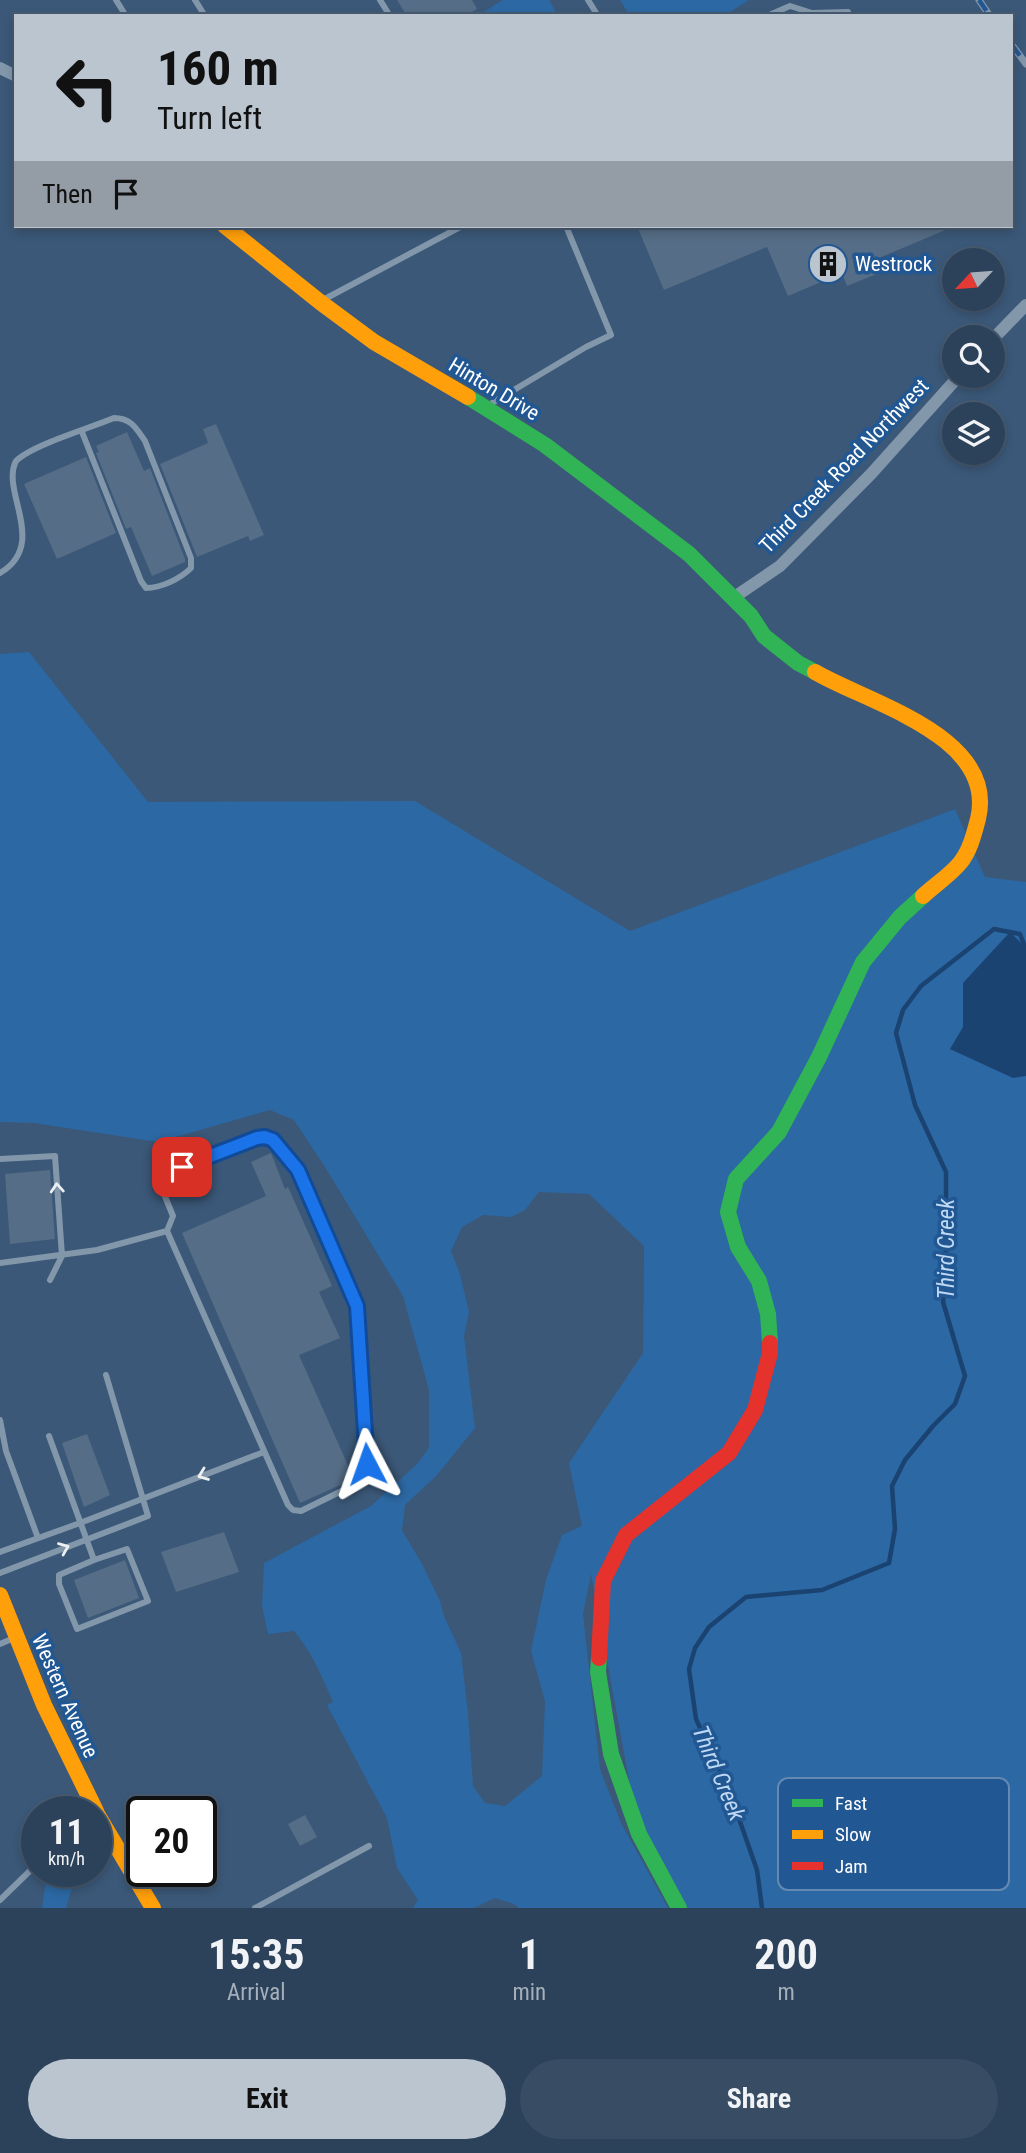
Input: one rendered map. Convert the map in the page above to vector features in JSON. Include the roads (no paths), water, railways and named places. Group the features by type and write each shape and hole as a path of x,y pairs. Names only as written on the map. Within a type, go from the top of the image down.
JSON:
{"street":[{"name":"Hinton Drive","path":"228,228 374,342 545,445 689,554 733,598"},
{"path":"1005,327 1026,305"},
{"name":"Third Creek Road Northwest","path":"733,598 780,566 871,474 948,388"},
{"path":"679,1908 639,1834 611,1754 598,1672 603,1581 626,1535 729,1453 755,1410 771,1353 768,1314 759,1281 738,1247 728,1212 736,1180 779,1132 819,1057 863,962 900,917 960,863 973,841 981,807 975,775 955,747 883,704 839,686 798,663 764,636 751,616 733,598"},
{"name":"Western Avenue","path":"0,1595 44,1705 87,1796"},
{"name":"Western Avenue","path":"112,1841 153,1908"}],"lane":[{"path":"772,14 790,6 812,13 848,12"},
{"path":"320,302 458,228"},
{"path":"485,407 611,335 567,228"},
{"path":"0,573 12,564 21,544 6,482 16,460 46,444 114,418 124,418 135,425 145,441 191,558 191,568 156,588 146,588 82,432"},
{"path":"265,1137 273,1140 298,1170 357,1306 368,1474 362,1481 301,1511 293,1510 288,1505 167,1231 173,1216 157,1177 265,1137"},
{"path":"0,1159 55,1156 62,1256 50,1280"},
{"path":"0,1263 97,1250 167,1231"},
{"path":"0,1573 148,1516 106,1375"},
{"path":"0,1420 6,1451 38,1538"},
{"path":"49,1436 94,1560"},
{"path":"0,1552 264,1452"},
{"path":"127,1549 148,1601 77,1629 59,1584 59,1575 94,1560 127,1549"},
{"path":"0,1644 16,1637"},
{"path":"255,1908 369,1846"},
{"path":"0,1900 21,1880"}],"waterway":[{"name":"Third Creek","path":"762,1908 757,1870 730,1793 696,1719 689,1669 695,1648 709,1627 746,1597 822,1590 889,1563 895,1529 892,1486 905,1460 955,1404 965,1376 943,1302 946,1172 915,1105 896,1033 903,1010 921,986 994,929 1020,934 1026,950"}],"railway":[{"path":"979,0 989,14"},
{"path":"1013,46 1026,64"}],"place":[{"name":"Westrock","path":"828,264"}]}
